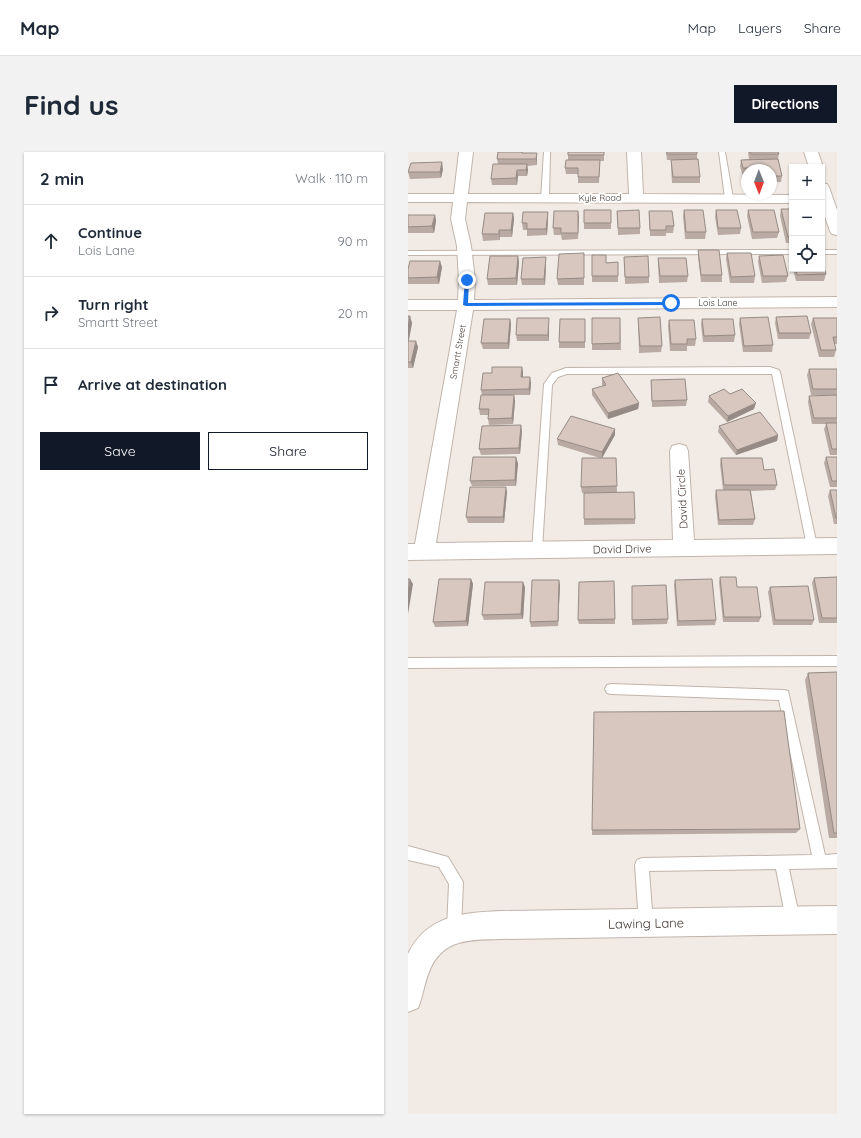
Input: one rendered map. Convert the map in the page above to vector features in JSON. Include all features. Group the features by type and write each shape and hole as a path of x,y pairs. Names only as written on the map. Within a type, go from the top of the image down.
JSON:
{"street":[{"name":"Smartt Street","path":"416,552 466,305 467,280 465,253 458,219 459,200 466,152"},
{"path":"634,152 636,198"},
{"path":"811,152 815,164"},
{"path":"827,196 837,231"},
{"name":"Kyle Road","path":"408,198 459,200 545,198 789,199"},
{"name":"Lois Lane","path":"408,305 837,302"},
{"name":"David Circle","path":"679,451 684,548"},
{"name":"David Drive","path":"416,552 837,546"},
{"name":"Lawing Lane","path":"454,929 500,925 837,920"},
{"path":"408,998 411,972 437,937 454,929"}],"lane":[{"path":"545,198 547,152"},
{"path":"722,152 729,198"},
{"path":"408,253 789,252"},
{"path":"825,252 837,252"},
{"path":"537,550 548,384 555,375 566,371 770,370 776,372 812,546"},
{"path":"408,663 837,661"},
{"path":"611,689 784,695 820,861"},
{"path":"408,853 443,862 456,882 454,929"},
{"path":"646,923 642,865 837,861"},
{"path":"781,862 793,920"}],"building":[{"path":"498,152 537,153 536,159 497,159"},
{"path":"568,152 604,152 604,155 568,155"},
{"path":"667,152 697,152 697,154 667,154"},
{"path":"750,152 778,152 779,154 751,154"},
{"path":"698,159 700,177 673,177 671,160"},
{"path":"778,159 782,176 777,176 777,164 742,164 741,160"},
{"path":"566,160 600,160 599,177 578,177 578,168 565,168"},
{"path":"442,162 440,172 408,172 411,163"},
{"path":"493,164 527,164 526,170 517,170 516,178 491,179"},
{"path":"781,209 789,209 788,237"},
{"path":"584,210 611,210 611,223 584,223"},
{"path":"639,210 640,228 618,228 617,211"},
{"path":"684,210 703,210 706,232 686,232"},
{"path":"716,210 737,210 741,228 718,228"},
{"path":"748,210 774,210 779,232 753,232"},
{"path":"554,211 578,211 578,233 561,233 561,228 553,228"},
{"path":"649,211 672,211 674,226 666,226 666,230 650,230"},
{"path":"523,212 548,212 546,229 527,229 527,223 522,223"},
{"path":"485,213 513,213 511,230 499,230 499,234 482,234"},
{"path":"408,215 435,215 432,226 408,227"},
{"path":"698,250 719,250 722,275 701,275"},
{"path":"584,253 584,278 557,279 559,254"},
{"path":"727,253 751,253 755,276 731,277"},
{"path":"592,255 606,255 606,263 618,262 618,276 592,276"},
{"path":"783,255 788,276 763,276 759,256"},
{"path":"490,256 518,256 516,278 487,279"},
{"path":"648,256 649,277 625,277 624,257"},
{"path":"546,257 544,279 521,279 523,258"},
{"path":"658,258 686,258 688,276 660,276"},
{"path":"410,261 440,261 437,277 408,278"},
{"path":"825,271 826,274 797,275 796,272 825,272"},
{"path":"408,316 410,316 408,328"},
{"path":"807,316 811,333 779,333 776,317"},
{"path":"660,317 662,346 640,346 638,318"},
{"path":"768,317 773,345 744,346 740,318"},
{"path":"517,318 549,318 548,335 516,335"},
{"path":"592,318 620,318 620,343 592,344"},
{"path":"813,318 837,318 837,337 833,337 836,350 821,350"},
{"path":"484,319 510,319 508,343 481,343"},
{"path":"560,319 585,319 585,342 559,342"},
{"path":"702,319 733,319 735,335 704,336"},
{"path":"669,320 694,320 696,339 687,339 687,344 671,344"},
{"path":"408,341 416,341 411,362 408,362"},
{"path":"492,367 522,367 521,377 530,377 529,389 481,390 483,373 492,373"},
{"path":"809,369 837,369 837,389 813,389"},
{"path":"618,373 639,403 608,413 592,389 606,385 602,378"},
{"path":"685,379 687,400 652,401 651,380"},
{"path":"724,389 730,394 742,389 756,403 728,416 709,396"},
{"path":"481,395 514,395 512,418 488,419 489,409 479,409"},
{"path":"837,395 837,418 814,418 809,396"},
{"path":"760,412 778,435 737,450 719,426"},
{"path":"571,416 615,429 602,452 557,439"},
{"path":"826,423 837,423 837,449 832,449"},
{"path":"521,425 519,448 479,449 482,426"},
{"path":"473,457 516,457 515,480 470,481"},
{"path":"826,457 837,457 837,481 832,481"},
{"path":"582,458 616,458 617,486 581,487"},
{"path":"721,458 762,458 764,470 774,469 777,485 724,485"},
{"path":"470,487 506,487 503,517 466,517"},
{"path":"716,490 750,490 755,519 719,520"},
{"path":"830,490 837,490 837,518 836,518"},
{"path":"634,492 635,519 584,519 584,493"},
{"path":"720,577 736,577 737,587 757,587 761,617 724,617"},
{"path":"837,577 837,618 822,618 814,578"},
{"path":"408,579 410,579 408,594"},
{"path":"439,579 471,579 466,621 433,622"},
{"path":"712,579 716,620 678,621 675,580"},
{"path":"532,580 559,580 558,621 530,622"},
{"path":"614,581 615,619 578,620 579,582"},
{"path":"485,582 523,582 521,614 482,615"},
{"path":"666,585 668,619 632,620 632,586"},
{"path":"808,586 814,620 775,620 770,587"},
{"path":"837,672 837,833 834,833 808,673"},
{"path":"784,711 800,829 592,830 594,712"}],"route":[{"path":"467,280 466,305 671,303"}]}
